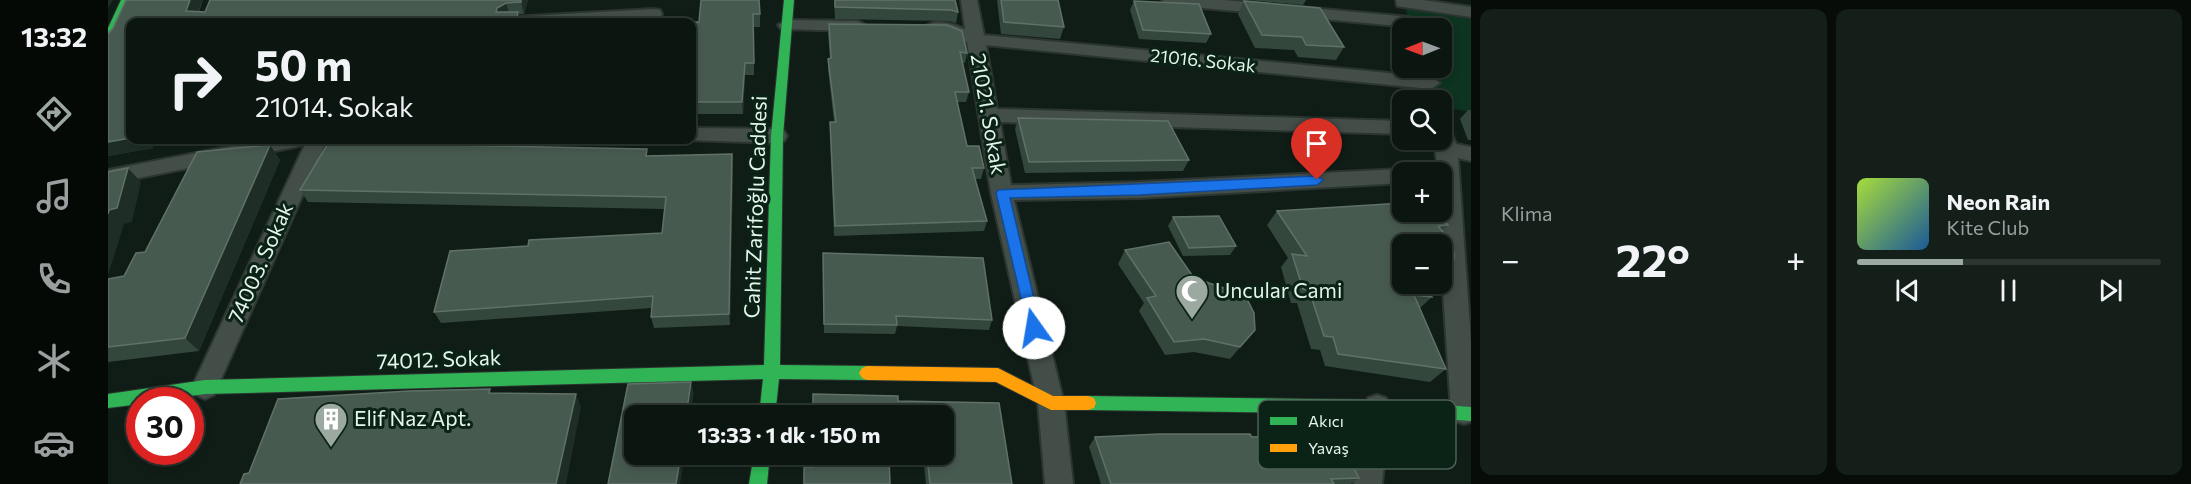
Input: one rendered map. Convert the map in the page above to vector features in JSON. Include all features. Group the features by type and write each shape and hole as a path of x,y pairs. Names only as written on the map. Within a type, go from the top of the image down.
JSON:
{"street":[{"path":"108,39 126,0"},
{"path":"545,18 550,0"},
{"name":"Cahit Zarifoğlu Caddesi","path":"768,405 772,372 777,136 789,0"},
{"name":"21021. Sokak","path":"969,0 1002,193 1051,403 1059,484"},
{"path":"1170,0 1392,23"},
{"path":"1409,18 1403,1 1471,12"},
{"path":"581,18 655,12"},
{"path":"787,25 879,27"},
{"name":"21016. Sokak","path":"914,27 949,28 975,39 1431,84"},
{"path":"987,115 1392,127"},
{"path":"696,135 777,136"},
{"path":"108,177 274,144"},
{"name":"74003. Sokak","path":"205,387 315,144"},
{"path":"1452,144 1471,154"},
{"path":"1002,193 1139,190 1392,177"},
{"path":"1449,222 1468,413"},
{"name":"74012. Sokak","path":"108,401 205,387 282,397 772,372 998,375 1051,403"},
{"path":"1051,403 1258,406"},
{"path":"758,484 761,465"},
{"path":"1368,484 1370,469"}],"green space":[{"path":"1403,2 1471,12 1471,112 1452,109 1452,90 1434,90 1429,78 1452,78 1452,18 1409,18"}],"building":[{"path":"126,0 190,0 186,11 205,12 210,0 521,0 521,2 506,3 497,8 496,12 518,12 517,18 126,18 126,139 108,142 108,34"},
{"path":"701,0 759,0 760,14 753,14 754,63 745,63 742,102 696,102 696,22 699,22"},
{"path":"835,0 955,0 958,12 835,7"},
{"path":"1001,0 1058,0 1064,27 1004,22"},
{"path":"1134,1 1199,4 1211,34 1143,30"},
{"path":"1244,1 1320,8 1344,47 1306,45 1302,37 1262,35"},
{"path":"829,24 947,25 962,31 967,53 960,52 969,92 955,92 967,146 979,146 984,168 972,168 987,221 835,226 830,122 836,122 828,59 831,58"},
{"path":"1018,118 1168,121 1189,160 1029,162"},
{"path":"328,144 647,149 646,156 732,154 729,314 651,317 653,296 434,312 450,251 528,246 529,240 662,233 666,197 300,190"},
{"path":"270,145 185,338 108,347 108,279 124,276 136,253 145,252 197,152"},
{"path":"128,168 117,208 109,210 108,214 108,172"},
{"path":"1392,204 1392,222 1445,222 1448,225 1438,226 1445,234 1392,234 1392,294 1431,294 1432,297 1414,295 1446,369 1338,354 1333,337 1324,336 1309,290 1303,289 1292,254 1307,256 1277,211"},
{"path":"1219,216 1236,246 1189,248 1173,217"},
{"path":"1169,242 1194,278 1236,292 1248,301 1254,313 1255,330 1240,347 1204,339 1174,342 1147,298 1156,296 1125,250"},
{"path":"823,253 983,258 992,320 896,316 897,325 824,324"},
{"path":"691,382 688,405 624,405 624,465 679,465 676,484 608,484 628,384"},
{"path":"490,389 489,393 576,394 556,484 240,484 244,474 249,473 278,399 409,391"},
{"path":"813,394 898,396 898,401 999,403 1012,484 930,484 928,465 954,465 954,405 813,405"},
{"path":"1250,434 1252,437 1258,437 1258,469 1354,469 1359,478 1331,479 1334,484 1111,484 1095,437"},
{"path":"813,465 889,465 890,484 804,484 804,467 813,467"}],"traffic: fast":[{"path":"108,39 126,0"},
{"path":"768,405 772,372 777,136 789,0"},
{"path":"108,401 205,387 772,372 867,373"},
{"path":"1088,403 1258,405"},
{"path":"1456,413 1471,414"},
{"path":"758,484 761,465"}],"traffic: slow":[{"path":"867,373 998,375 1051,403 1088,403"}],"place":[{"name":"Uncular Cami","path":"1192,320"},
{"name":"Elif Naz Apt.","path":"331,448"}],"route":[{"path":"1034,328 1002,193 1139,190 1317,180"}]}
